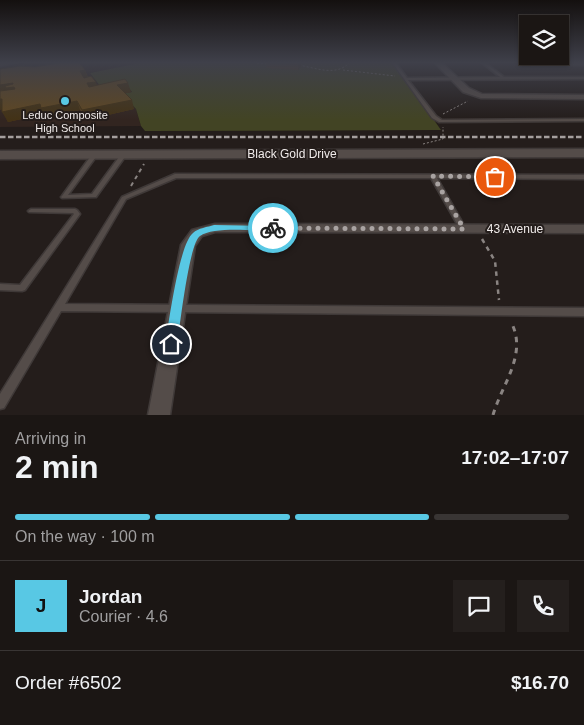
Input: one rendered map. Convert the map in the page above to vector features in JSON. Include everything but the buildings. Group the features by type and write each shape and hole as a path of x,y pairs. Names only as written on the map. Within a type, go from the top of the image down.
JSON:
{"main road":[{"name":"Black Gold Drive","path":"0,155 584,153"}],"street":[{"path":"457,81 466,90 478,96 584,97"},
{"name":"43 Avenue","path":"177,308 188,246 197,233 206,230 584,229"},
{"path":"159,415 177,308"}],"lane":[{"path":"407,81 434,117 441,121 584,120"},
{"path":"95,154 62,196 94,196 124,154"},
{"path":"0,404 124,198 175,176 584,177"},
{"path":"433,176 464,229"},
{"path":"0,288 22,288 77,214 75,211 31,211"},
{"path":"58,307 584,312"}],"path":[{"path":"423,146 423,142 443,139 441,121 438,117 478,96"},
{"path":"124,198 150,154"},
{"path":"493,415 495,404 516,357 517,329 502,310 496,286 495,261"}],"shaded area":[{"name":"Leduc Composite High School","path":"0,81 113,81 128,87 132,92 123,94 136,109 141,126 0,127"}],"green space":[{"path":"97,81 407,81 441,130 145,131 141,126 136,109 122,94 132,92 128,87 104,91"}],"railway":[{"path":"0,137 584,137"}],"way so far":[{"path":"273,228 464,229 433,176 495,177"}],"place":[{"name":"Leduc Composite High School","path":"65,101"}],"route":[{"path":"171,344 188,246 197,233 214,228 273,228"}]}
